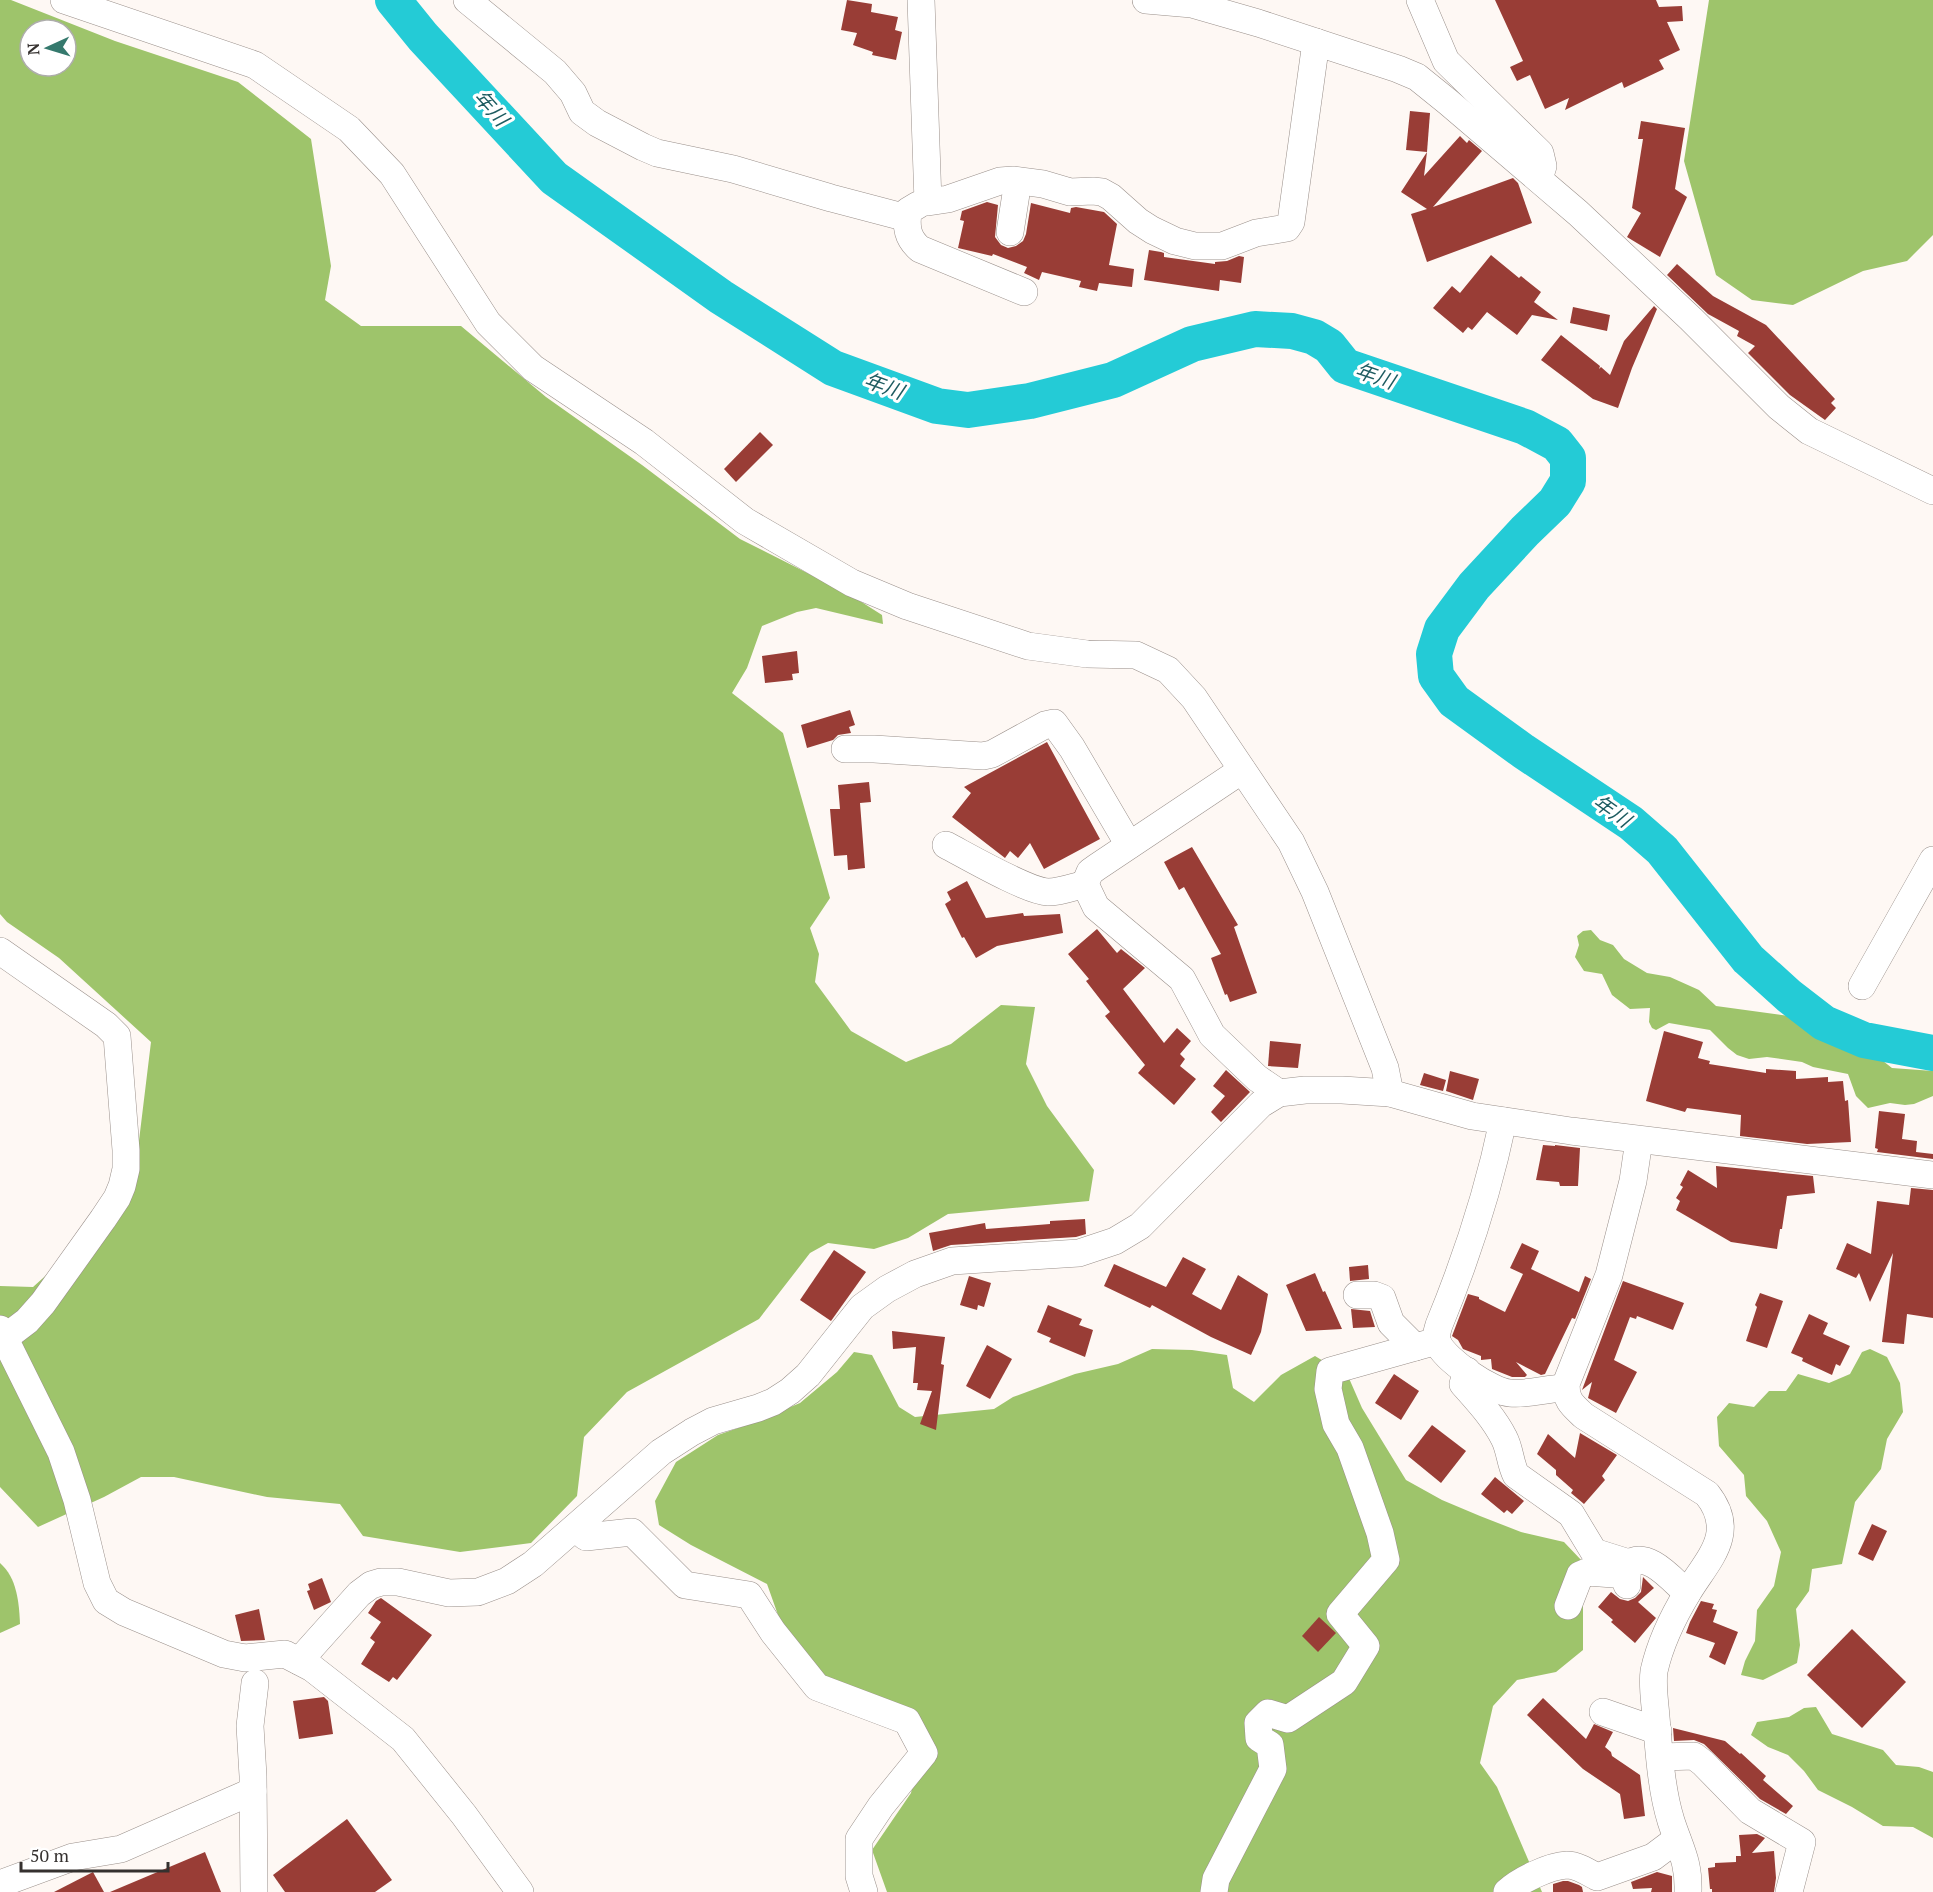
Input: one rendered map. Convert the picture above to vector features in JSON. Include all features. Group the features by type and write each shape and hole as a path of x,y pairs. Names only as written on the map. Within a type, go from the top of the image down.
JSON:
{"street":[{"path":"64,0 255,65 349,129 392,174 488,322 533,368 645,442 745,521 852,583 907,606 1028,646 1087,654 1136,655 1168,670 1194,698 1291,842 1316,892 1385,1068 1390,1093"},
{"path":"467,0 555,72 568,85 582,112 597,123 657,153 917,210 1000,181 1043,184 1070,192 1102,192 1112,196 1138,221 1152,230 1175,241 1195,246 1222,246 1256,233 1287,228 1291,222 1316,42"},
{"path":"921,0 917,210 908,233 912,242 920,249 1024,292"},
{"path":"1146,0 1192,4 1316,42 1417,77 1578,213 1691,319 1779,407 1809,431 1933,491"},
{"path":"1420,0 1446,61 1540,153 1543,166 1539,179"},
{"path":"1010,232 1018,181"},
{"path":"845,749 983,756 992,754 1045,724 1054,723 1129,845"},
{"path":"1242,770 1090,872 1085,884 1096,907 1182,979 1212,1035 1257,1078 1279,1093"},
{"path":"946,845 1037,890 1049,892 1085,884"},
{"path":"1862,986 1933,860"},
{"path":"0,951 106,1025 117,1036 126,1169 117,1198 43,1303 27,1321 3,1333 61,1452 77,1500 97,1583 106,1601 124,1612 224,1654 245,1658 285,1653 312,1668 403,1739 464,1815 520,1892"},
{"path":"299,1661 358,1594 371,1584 398,1582 449,1593 478,1592 507,1581 534,1564 661,1452 692,1431 713,1421 773,1402 790,1391 808,1375 862,1307 887,1289 923,1271 952,1262 1079,1253 1115,1240 1140,1226 1261,1104 1279,1093 1305,1090 1390,1093 1472,1116 1503,1121 1639,1140 1933,1175"},
{"path":"1214,1892 1216,1879 1273,1769 1270,1745 1259,1738 1258,1723 1268,1713 1288,1719 1344,1682 1366,1646 1340,1614 1386,1560 1380,1533 1350,1448 1336,1424 1328,1389 1330,1371 1426,1344 1436,1335 1473,1237 1488,1187 1503,1121"},
{"path":"1639,1140 1634,1181 1609,1275 1566,1388 1566,1394 1571,1404 1584,1416 1707,1494 1715,1503 1719,1517 1720,1540 1710,1562 1687,1593 1669,1628 1654,1674 1659,1744 1671,1819 1687,1866 1688,1892"},
{"path":"1357,1295 1374,1295 1382,1298 1390,1323 1426,1344 1441,1348 1467,1371 1495,1389 1509,1394 1566,1388"},
{"path":"1467,1371 1463,1384 1490,1415 1506,1440 1511,1465 1516,1475 1571,1514 1594,1552 1628,1574"},
{"path":"575,1528 586,1537 632,1532 685,1585 749,1595 773,1632 817,1687 907,1721 924,1753 881,1806 860,1839 859,1876 864,1892"},
{"path":"1628,1574 1633,1560 1644,1560 1652,1563 1687,1593"},
{"path":"1568,1606 1580,1575 1587,1572 1628,1574"},
{"path":"254,1892 250,1726 255,1683"},
{"path":"1603,1712 1659,1744 1694,1756 1750,1811 1802,1842 1789,1892"},
{"path":"0,1884 74,1857 121,1849 253,1791"},
{"path":"1507,1892 1528,1877 1567,1865 1597,1877 1653,1857 1677,1839"}],"green space":[{"path":"0,0 11,0 57,18 18,18 18,78 78,78 78,26 238,82 311,139 331,266 325,300 361,326 461,326 546,397 642,465 740,539 849,594 882,615 883,624 816,608 797,612 762,626 747,668 732,693 783,733 830,898 810,928 819,954 815,982 851,1031 906,1062 951,1044 1001,1005 1035,1007 1026,1064 1047,1106 1094,1170 1089,1201 948,1214 908,1238 874,1249 828,1243 810,1253 759,1319 627,1392 584,1437 577,1496 531,1543 460,1552 363,1536 340,1504 267,1497 174,1477 141,1477 104,1497 38,1527 0,1487 0,1286 33,1287 132,1198 151,1042 59,958 7,922 0,914"},
{"path":"1709,0 1933,0 1933,235 1907,261 1863,271 1793,305 1752,300 1716,275 1684,161"},
{"path":"1591,930 1600,940 1613,945 1624,959 1647,973 1670,977 1699,990 1716,1006 1789,1016 1804,1026 1846,1046 1874,1054 1892,1068 1933,1071 1933,1096 1914,1104 1890,1103 1868,1108 1856,1096 1848,1074 1813,1067 1802,1062 1767,1057 1749,1059 1737,1055 1710,1030 1669,1023 1656,1030 1649,1022 1650,1008 1630,1009 1612,995 1602,974 1584,971 1575,957 1579,945 1577,936 1583,931"},
{"path":"1152,1349 1192,1350 1227,1355 1233,1388 1254,1402 1281,1375 1315,1356 1348,1376 1362,1408 1406,1480 1442,1500 1480,1516 1521,1532 1564,1542 1583,1562 1583,1650 1556,1672 1517,1680 1493,1706 1480,1763 1497,1787 1542,1892 887,1892 872,1850 911,1793 919,1755 898,1715 828,1685 783,1629 767,1584 691,1545 659,1525 655,1501 676,1462 718,1435 800,1403 837,1372 854,1352 872,1355 899,1407 915,1417 994,1409 1013,1397 1075,1374 1118,1364"},
{"path":"1870,1349 1887,1357 1900,1383 1903,1412 1887,1439 1881,1469 1855,1502 1842,1564 1812,1569 1809,1591 1796,1609 1800,1645 1797,1663 1763,1680 1741,1675 1755,1641 1757,1610 1774,1586 1781,1552 1767,1521 1746,1496 1744,1475 1719,1446 1717,1417 1729,1403 1754,1407 1769,1391 1786,1391 1798,1374 1829,1383 1850,1374 1862,1352"},
{"path":"0,1563 14,1583 20,1624 0,1633"},
{"path":"1816,1707 1832,1734 1883,1750 1896,1765 1919,1767 1933,1772 1933,1838 1913,1827 1883,1826 1818,1790 1788,1755 1768,1747 1751,1735 1757,1722 1789,1717 1804,1708"}],"building":[{"path":"847,0 872,4 871,12 898,17 895,30 902,32 896,60 872,55 873,52 853,45 857,33 841,30"},
{"path":"1495,0 1656,0 1659,7 1682,6 1683,21 1667,22 1680,50 1659,60 1664,69 1624,88 1622,82 1565,110 1569,98 1545,109 1530,75 1517,81 1510,67 1523,61"},
{"path":"1410,111 1430,113 1427,152 1406,150"},
{"path":"1641,121 1685,128 1675,189 1687,197 1660,257 1627,237 1641,213 1632,208 1643,139 1638,139"},
{"path":"1460,136 1467,143 1469,140 1482,151 1433,207 1513,178 1518,183 1532,223 1427,262 1411,214 1427,209 1401,192 1427,152 1424,176"},
{"path":"987,202 998,205 995,237 1001,245 1008,248 1023,241 1031,203 1070,213 1071,208 1076,207 1104,212 1117,224 1109,265 1134,269 1132,287 1099,283 1097,291 1079,287 1081,281 1042,272 1039,280 1024,273 1027,267 993,254 992,256 958,248 964,221 960,220 962,211"},
{"path":"1149,250 1164,253 1164,257 1215,264 1215,262 1227,261 1239,256 1244,257 1241,283 1220,280 1219,291 1144,280"},
{"path":"1491,255 1519,278 1521,276 1541,292 1534,302 1558,320 1532,315 1517,335 1487,312 1472,330 1468,327 1463,333 1433,308 1452,286 1460,293"},
{"path":"1677,264 1713,296 1766,325 1835,399 1831,403 1836,408 1825,420 1790,395 1748,353 1755,346 1737,336 1739,331 1708,314 1667,275"},
{"path":"1654,306 1657,309 1618,408 1593,399 1541,360 1561,335 1600,366 1599,369 1601,367 1610,375 1624,341"},
{"path":"1573,307 1610,315 1607,331 1570,323"},
{"path":"760,432 773,445 736,482 724,469"},
{"path":"797,651 799,673 792,674 793,680 765,683 762,656"},
{"path":"850,710 855,725 849,727 851,733 838,735 833,740 807,748 801,725"},
{"path":"1047,742 1100,839 1044,869 1030,843 1018,858 1010,851 1005,858 952,817 971,793 964,787"},
{"path":"869,782 871,802 860,803 865,868 848,870 847,855 834,856 830,809 840,809 838,785"},
{"path":"1192,847 1238,925 1234,927 1257,993 1230,1002 1227,994 1225,995 1211,958 1221,954 1184,887 1179,890 1164,862"},
{"path":"967,881 986,918 1023,913 1024,916 1060,914 1063,933 997,946 976,958 964,937 962,938 945,904 951,900 947,892"},
{"path":"1097,929 1117,953 1121,949 1145,968 1123,989 1164,1043 1177,1028 1191,1041 1180,1054 1185,1059 1180,1066 1196,1079 1174,1105 1138,1073 1145,1065 1105,1016 1110,1012 1086,981 1089,979 1068,954"},
{"path":"1664,1031 1703,1042 1698,1058 1710,1061 1709,1064 1766,1073 1766,1069 1796,1071 1796,1079 1828,1077 1828,1082 1843,1081 1845,1101 1848,1100 1851,1142 1807,1144 1740,1136 1741,1115 1687,1108 1685,1112 1646,1101"},
{"path":"1270,1041 1301,1044 1298,1068 1268,1066"},
{"path":"1226,1070 1250,1092 1221,1122 1211,1112 1225,1096 1213,1086"},
{"path":"1450,1071 1479,1079 1473,1100 1446,1091"},
{"path":"1424,1073 1446,1080 1443,1091 1420,1085"},
{"path":"1879,1111 1905,1114 1902,1139 1917,1141 1916,1152 1933,1154 1933,1159 1877,1152 1878,1149 1875,1148"},
{"path":"1543,1145 1580,1148 1578,1186 1560,1186 1559,1182 1536,1180"},
{"path":"1716,1166 1813,1176 1815,1193 1787,1196 1777,1249 1731,1242 1676,1210 1680,1201 1676,1198 1683,1187 1680,1185 1688,1170 1717,1188"},
{"path":"1911,1188 1933,1190 1933,1318 1907,1314 1904,1344 1882,1342 1893,1253 1870,1302 1859,1273 1856,1278 1836,1269 1847,1243 1871,1254 1877,1201 1909,1205"},
{"path":"1085,1219 1086,1234 1076,1237 951,1245 933,1251 929,1233 985,1223 986,1229"},
{"path":"1522,1243 1539,1251 1531,1269 1579,1292 1585,1276 1591,1279 1575,1319 1572,1318 1545,1374 1541,1375 1516,1362 1527,1375 1512,1377 1492,1369 1491,1359 1481,1360 1481,1356 1463,1349 1458,1340 1452,1336 1468,1294 1479,1297 1505,1312 1523,1274 1510,1268"},
{"path":"834,1250 866,1272 831,1321 800,1300"},
{"path":"1183,1257 1206,1269 1192,1294 1221,1310 1238,1275 1268,1294 1261,1332 1251,1355 1211,1337 1152,1305 1150,1308 1104,1286 1114,1264 1166,1287"},
{"path":"1368,1265 1369,1279 1350,1281 1349,1267"},
{"path":"1315,1273 1342,1329 1306,1331 1286,1285"},
{"path":"969,1276 991,1283 984,1307 978,1305 977,1310 960,1305"},
{"path":"1623,1281 1684,1303 1673,1330 1637,1316 1636,1319 1630,1317 1614,1360 1637,1372 1616,1413 1588,1398 1592,1382 1582,1390"},
{"path":"1760,1293 1783,1301 1767,1348 1746,1341"},
{"path":"1048,1305 1082,1319 1079,1325 1093,1330 1085,1357 1049,1342 1051,1338 1037,1332"},
{"path":"1351,1309 1370,1311 1375,1327 1353,1328"},
{"path":"1809,1314 1828,1323 1823,1334 1850,1346 1840,1366 1836,1364 1832,1375 1802,1361 1803,1358 1791,1353"},
{"path":"892,1331 945,1337 936,1430 920,1424 932,1391 917,1390 918,1383 913,1383 916,1347 893,1349"},
{"path":"987,1345 1012,1359 990,1399 966,1386"},
{"path":"1394,1374 1419,1391 1401,1420 1375,1403"},
{"path":"1432,1425 1466,1451 1441,1483 1408,1456"},
{"path":"1580,1433 1617,1455 1602,1476 1605,1480 1584,1504 1571,1493 1573,1490 1556,1475 1556,1470 1537,1454 1548,1434 1575,1458"},
{"path":"1495,1477 1524,1501 1512,1514 1507,1510 1504,1513 1481,1494"},
{"path":"1872,1524 1887,1531 1873,1561 1858,1554"},
{"path":"1643,1577 1654,1588 1638,1602 1656,1618 1635,1643 1598,1607 1611,1592 1620,1599 1628,1601 1635,1598 1641,1592"},
{"path":"322,1578 331,1602 314,1610 307,1591 310,1590 308,1584"},
{"path":"381,1598 432,1635 397,1680 393,1677 389,1682 361,1664 375,1642 370,1638 381,1622 368,1613 376,1601"},
{"path":"1701,1601 1714,1604 1712,1609 1717,1610 1713,1622 1738,1632 1725,1665 1709,1657 1715,1643 1686,1633"},
{"path":"259,1609 265,1640 241,1641 235,1615"},
{"path":"1319,1617 1336,1633 1318,1652 1302,1636"},
{"path":"1852,1629 1906,1682 1862,1728 1807,1675"},
{"path":"324,1697 328,1701 333,1734 299,1739 293,1701"},
{"path":"1543,1698 1586,1739 1594,1724 1613,1732 1605,1747 1612,1756 1640,1775 1645,1816 1624,1819 1620,1794 1583,1769 1527,1715"},
{"path":"1673,1728 1725,1741 1766,1776 1763,1780 1793,1806 1786,1814 1760,1799 1704,1744 1694,1740 1674,1741"},
{"path":"347,1819 392,1880 375,1892 285,1892 273,1875"},
{"path":"1757,1834 1765,1838 1752,1853 1774,1851 1776,1878 1774,1892 1712,1892 1708,1868 1715,1867 1715,1863 1736,1862 1736,1856 1741,1856 1739,1835"},
{"path":"205,1852 221,1892 110,1892"},
{"path":"93,1872 104,1892 54,1892"},
{"path":"1657,1872 1672,1876 1672,1892 1651,1892 1652,1888 1633,1889 1631,1882"},
{"path":"1563,1881 1579,1885 1583,1892 1553,1892 1553,1884"}],"waterway":[{"name":"年川","path":"393,0 423,37 554,178 721,297 833,368 937,406 968,410 1030,401 1113,380 1192,344 1255,329 1292,331 1314,337 1329,346 1345,366 1525,427 1557,444 1568,458 1568,481 1555,502 1474,586 1442,629 1434,654 1436,676 1454,701 1523,751 1631,823 1662,850 1748,959 1789,996 1824,1023 1864,1040 1933,1053"}]}
